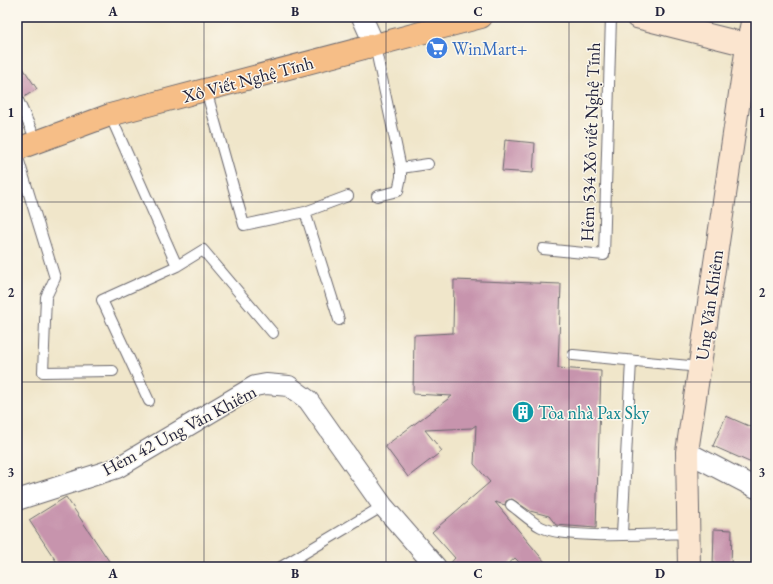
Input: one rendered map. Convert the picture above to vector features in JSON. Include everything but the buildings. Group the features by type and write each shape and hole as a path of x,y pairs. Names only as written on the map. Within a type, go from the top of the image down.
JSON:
{"main road":[{"name":"Xô Viết Nghệ Tĩnh","path":"27,144 110,115 481,17"},
{"path":"637,17 753,45"},
{"name":"Ung Văn Khiêm","path":"689,567 687,452 753,45 753,17"}],"street":[{"path":"362,17 375,46"},
{"name":"Hẻm 42 Ung Văn Khiêm","path":"17,500 117,468 255,386 266,384 289,386 308,400 382,506 436,567"},
{"path":"687,452 756,488"}],"lane":[{"name":"Hẻm 534 Xô viết Nghệ Tĩnh","path":"542,248 604,255 611,17"},
{"path":"375,46 401,168 398,191 378,196"},
{"path":"206,90 244,225 305,212 348,196"},
{"path":"17,98 27,144"},
{"path":"110,115 177,266"},
{"path":"17,155 55,278 46,297 42,372 113,371"},
{"path":"401,168 428,164"},
{"path":"305,212 338,320"},
{"path":"149,401 102,300 177,266 203,250 273,333"},
{"path":"573,355 700,367"},
{"path":"622,534 631,361"},
{"path":"512,505 541,527 557,532 622,534 688,533"},
{"path":"281,567 382,506"}],"place":[{"name":"WinMart+","path":"437,48"},
{"name":"Tòa nhà Pax Sky","path":"523,412"}]}
